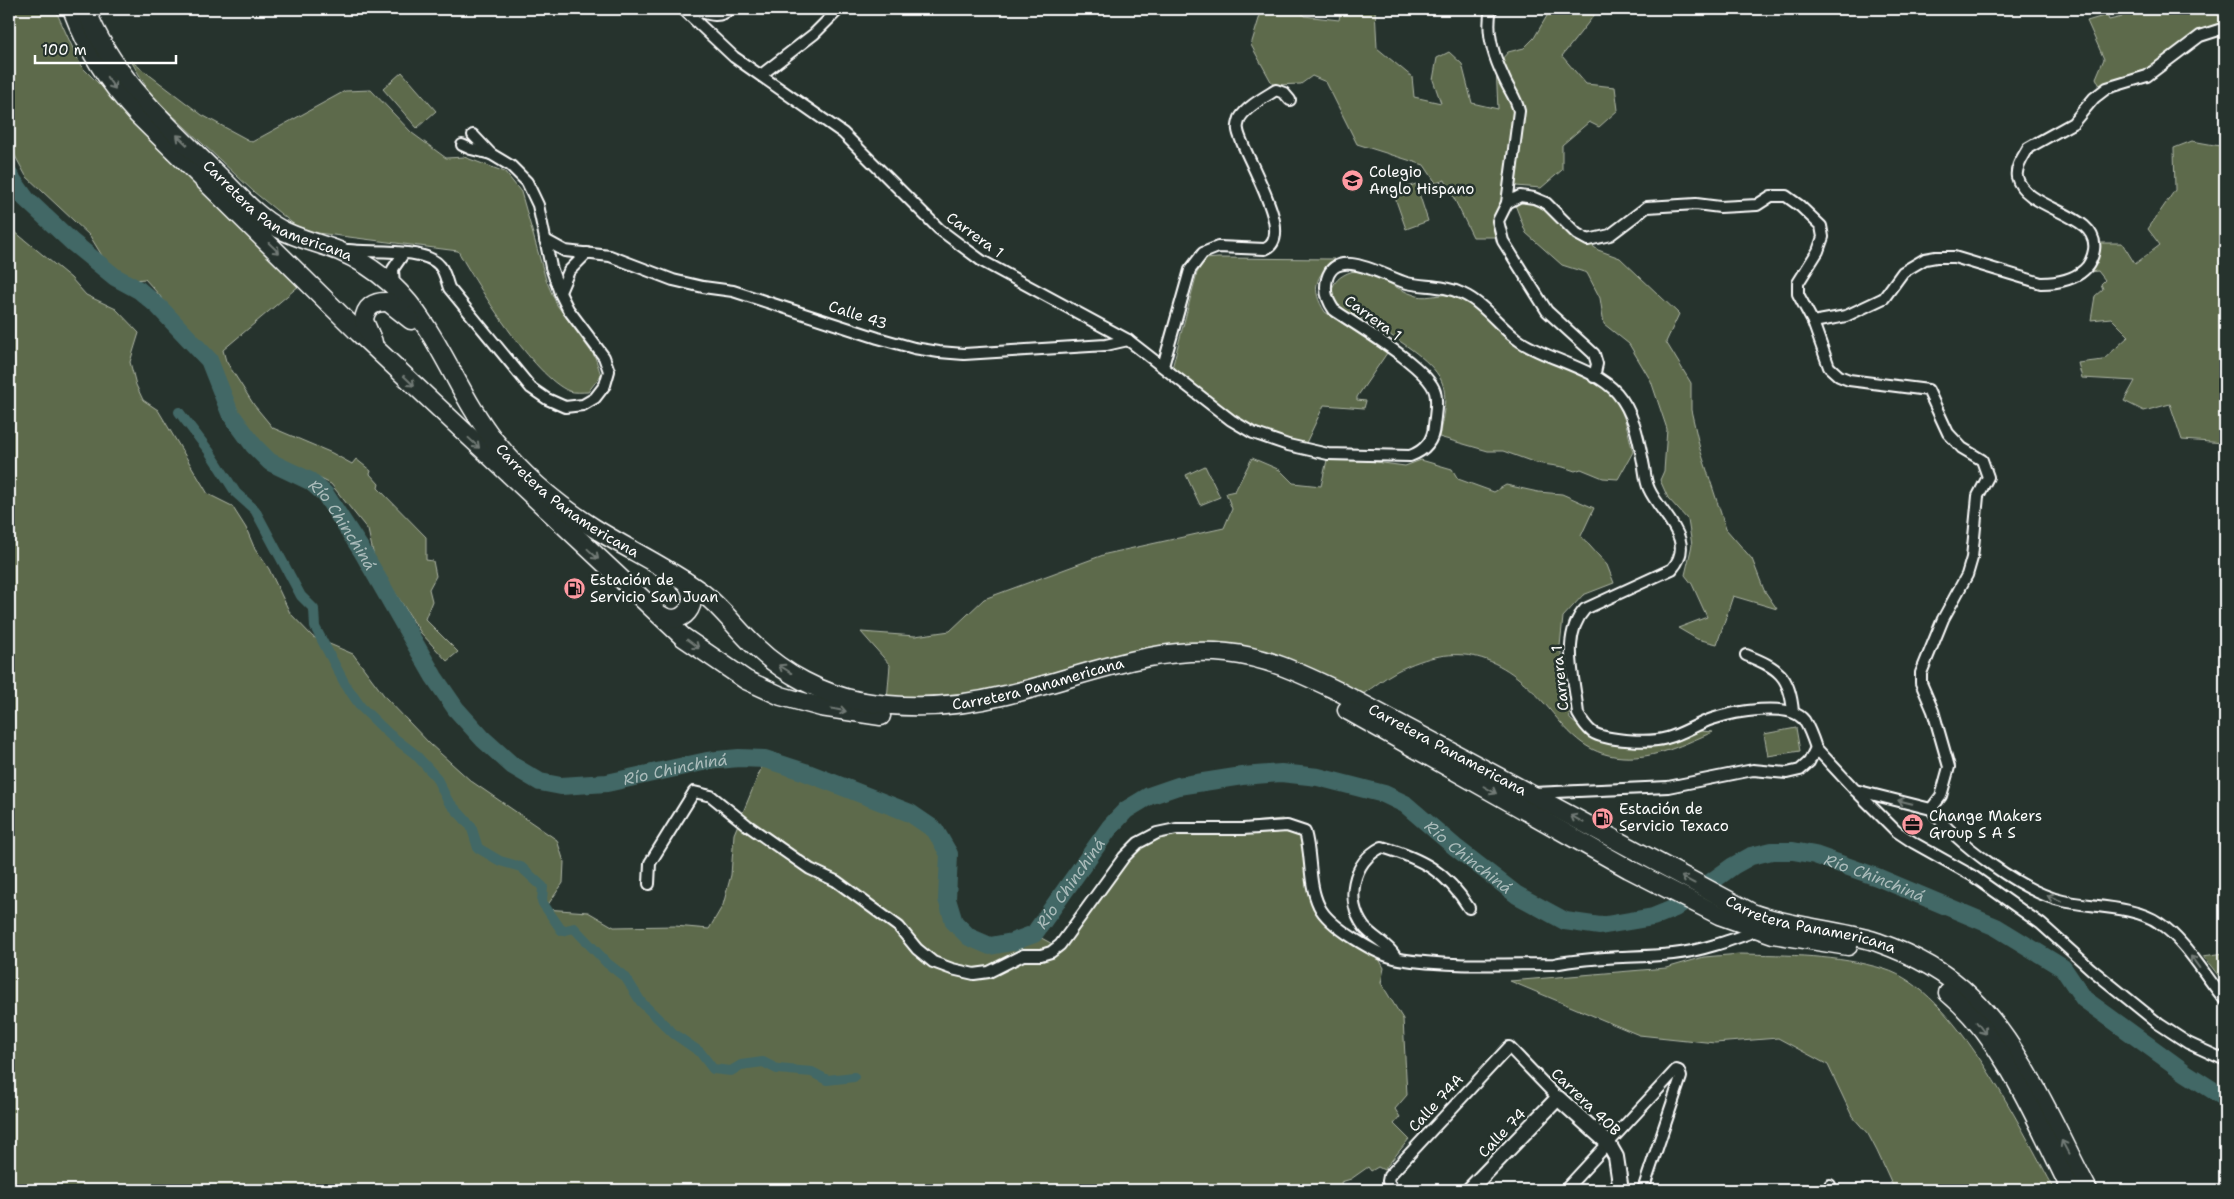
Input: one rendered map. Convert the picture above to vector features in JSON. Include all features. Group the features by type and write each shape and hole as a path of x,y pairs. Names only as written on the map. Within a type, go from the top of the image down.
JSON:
{"highway":[{"name":"Carretera Panamericana","path":"72,9 94,56 120,95 379,352 603,564 696,647 746,680 781,696 821,707 882,716 922,717 960,713 1009,704 1115,674 1158,667 1224,665 1263,672 1285,679 1332,701 1642,876 1723,908 1775,921 1830,930 1877,942 1921,961 1971,996 2004,1037 2028,1076 2088,1190"},
{"name":"Carretera Panamericana","path":"86,9 95,31 115,65 147,106 262,218 291,235 360,261 395,288 408,303 433,341 480,422 524,473 569,512 684,581 715,604 756,648 802,680 853,700 885,706 924,706 959,704 1006,695 1110,665 1156,655 1201,652 1225,653 1266,660 1290,668 1338,691 1650,860 1759,930 1827,941 1874,953 1915,970 1961,1003 1991,1042 2016,1082 2072,1190"},
{"path":"379,352 364,321 368,309 379,301 388,302 404,312 433,341"},
{"path":"656,612 672,619 688,612 693,596 690,587 684,581"}],"street":[{"name":"Carrera 1","path":"683,9 734,57 843,134 939,228 959,244 982,261 1128,340 1164,366 1231,420 1253,432 1288,445 1328,454 1410,456 1421,452 1429,443 1434,431 1436,406 1434,391 1428,379 1416,367 1334,310 1328,301 1325,284 1328,274 1337,265 1349,263 1363,266 1393,279 1447,288 1462,293 1476,301 1500,325 1522,342 1611,386 1626,405 1635,425 1648,488 1677,529 1681,544 1678,562 1672,569 1585,609 1577,618 1570,640 1578,714 1593,733 1605,737 1644,741 1666,739 1713,719 1745,712 1780,709 1792,712"},
{"path":"692,9 714,16 724,14 730,9"},
{"path":"761,75 814,34 839,9"},
{"path":"1491,9 1488,25 1495,54 1503,77 1517,100 1519,111 1514,199 1498,221 1502,241 1547,311 1594,354 1597,364 1594,376"},
{"path":"1813,322 1846,316 1884,298 1903,272 1925,259 1954,257 2041,283 2056,283 2085,270 2093,256 2095,243 2090,232 2079,222 2032,197 2023,187 2017,177 2018,167 2025,153 2028,148 2073,123 2094,98 2107,88 2147,76 2200,36 2225,28"},
{"path":"1164,366 1190,270 1203,253 1218,247 1265,249 1271,245 1274,235 1274,223 1262,186 1237,129 1240,118 1276,90 1290,100"},
{"path":"313,242 367,253 404,253 433,259 439,265 449,288 531,388 565,407 583,405 595,398 605,385 609,371 604,357 568,309 560,292 551,267 538,205 527,182 511,166 491,154 473,135"},
{"path":"462,144 471,149 491,154"},
{"path":"1514,199 1534,198 1546,203 1578,234 1588,240 1610,236 1647,207 1696,204 1720,207 1757,205 1771,196 1786,196 1800,206 1821,226 1823,238 1818,251 1798,283 1798,294 1813,322 1830,367 1839,376 1849,380 1928,390 1948,433 1962,448 1982,460 1988,477 1978,496 1972,558 1967,575 1943,619 1921,673 1921,683 1933,711 1949,767 1941,796 1931,809"},
{"name":"Calle 43","path":"545,240 565,251 610,256 673,280 733,291 914,348 964,354 1106,345 1128,340"},
{"path":"395,288 393,269 404,253"},
{"path":"560,292 569,271 587,253"},
{"path":"1746,655 1769,664 1786,679 1792,699 1792,712 1803,720 1816,748 1854,790 1896,831 1973,876 2041,924 2091,969 2159,1024 2188,1043 2225,1060"},
{"path":"1526,793 1668,787 1753,770 1787,773 1800,770 1809,762 1816,748"},
{"path":"1854,790 1931,809 1941,822 1968,848 2038,891 2060,901 2143,915 2158,922 2173,934 2225,1000"},
{"path":"649,884 650,863 694,792 711,796 810,869 836,881 899,927 917,949 932,962 952,970 974,974 989,972 1022,955 1041,955 1055,948 1124,857 1138,843 1157,833 1176,829 1243,829 1287,826 1305,832 1309,845 1316,900 1320,909 1349,937 1397,959 1554,964 1578,959 1674,954 1728,941 1759,930"},
{"path":"1397,959 1394,954 1365,928 1353,892 1355,878 1371,852 1382,847 1426,862 1458,891 1469,908"},
{"name":"Carrera 40B","path":"1508,1047 1558,1098 1608,1143 1616,1157 1621,1190"},
{"name":"Calle 74A","path":"1391,1186 1389,1176 1508,1047"},
{"path":"1565,1190 1676,1070 1681,1073 1681,1077 1643,1190"},
{"name":"Calle 74","path":"1469,1190 1558,1098"}],"green space":[{"path":"9,9 55,9 81,66 300,285 223,350 226,361 254,405 273,428 332,453 352,464 356,459 371,471 370,474 379,484 378,488 426,537 426,560 433,561 436,576 429,589 432,601 425,619 458,652 447,661 421,633 375,561 368,530 331,484 272,455 242,420 215,358 145,279 133,280 109,267 90,236 26,176 9,145"},
{"path":"1262,9 1298,9 1304,16 1339,20 1341,9 1375,9 1377,48 1412,77 1414,97 1441,103 1433,80 1437,58 1449,52 1462,64 1472,103 1498,109 1496,66 1508,52 1524,48 1534,38 1551,9 1599,9 1562,56 1586,84 1615,87 1618,110 1599,127 1589,122 1562,145 1562,170 1541,188 1516,186 1505,199 1499,237 1473,237 1445,180 1436,183 1424,165 1357,144 1326,82 1312,76 1301,84 1273,85 1251,45"},
{"path":"2119,9 2225,9 2225,25 2145,73 2101,88 2096,78 2104,59 2087,21 2107,15 2109,20 2122,17"},
{"path":"131,61 202,115 252,142 345,91 371,90 412,133 446,158 464,157 505,172 521,192 546,280 557,305 595,357 601,375 588,392 571,392 555,382 524,350 492,307 458,251 302,231 254,192 151,95"},
{"path":"402,72 436,111 417,128 383,89"},
{"path":"2192,141 2220,146 2225,143 2225,443 2182,440 2170,404 2144,411 2124,401 2135,381 2082,378 2078,363 2103,360 2129,336 2111,318 2091,320 2095,296 2103,289 2101,284 2105,280 2098,271 2088,272 2096,257 2098,243 2122,243 2135,264 2160,245 2148,229 2175,190 2174,148"},
{"path":"1416,184 1428,221 1406,229 1393,192"},
{"path":"1531,200 1598,250 1620,258 1679,314 1666,342 1691,383 1691,410 1700,449 1726,529 1752,559 1764,590 1777,609 1733,596 1717,644 1697,639 1678,628 1707,617 1692,584 1685,575 1692,545 1688,520 1668,498 1660,480 1664,471 1667,429 1651,381 1629,344 1604,324 1600,298 1587,273 1562,265 1526,233 1514,202"},
{"path":"9,227 71,278 86,295 116,309 139,333 130,362 136,385 143,400 158,410 208,494 232,506 246,528 254,547 269,569 290,613 313,637 353,654 386,698 430,744 471,781 557,840 564,862 563,883 545,909 588,912 614,927 675,926 709,929 723,905 731,875 734,834 765,759 855,789 905,810 936,830 946,847 948,855 947,898 951,915 967,935 974,940 990,945 1007,944 1034,934 1058,947 1127,849 1161,831 1282,819 1297,826 1303,835 1318,907 1378,957 1384,968 1381,983 1403,1019 1407,1095 1395,1109 1400,1117 1394,1124 1409,1139 1384,1170 1378,1167 1371,1171 1368,1167 1351,1179 1341,1182 1343,1190 9,1190"},
{"path":"1205,259 1334,259 1319,277 1317,283 1320,304 1325,312 1387,353 1357,397 1357,400 1366,401 1364,408 1324,405 1305,445 1285,440 1249,425 1218,405 1172,368 1197,273"},
{"path":"1354,271 1371,275 1417,296 1454,296 1478,311 1517,345 1589,379 1609,392 1622,412 1633,452 1618,479 1603,478 1581,469 1575,471 1563,467 1536,463 1503,451 1488,451 1439,437 1444,408 1444,393 1441,380 1436,372 1411,349 1344,309 1335,300 1332,289 1334,284 1342,276"},
{"path":"1252,458 1280,470 1293,483 1321,486 1327,460 1361,460 1405,466 1421,460 1452,469 1458,479 1494,492 1506,485 1538,492 1562,494 1594,508 1581,536 1607,565 1614,583 1583,595 1563,617 1560,646 1570,719 1595,740 1626,746 1662,746 1700,731 1713,732 1680,746 1647,756 1623,757 1597,752 1569,732 1529,687 1512,673 1495,663 1477,657 1459,655 1440,656 1419,661 1393,673 1363,694 1291,662 1245,650 958,698 887,700 890,665 861,632 915,636 950,631 984,599 1106,554 1224,528 1232,509 1226,493 1235,491"},
{"path":"1205,466 1220,497 1200,505 1186,475"},
{"path":"1796,728 1800,751 1768,756 1764,734"},
{"path":"2225,953 2225,984 2203,956"},
{"path":"1740,954 1831,958 1884,969 1910,982 1936,1004 1960,1032 1983,1064 2024,1132 2055,1190 1891,1190 1893,1186 1877,1151 1868,1134 1852,1116 1828,1065 1778,1038 1715,1043 1639,1035 1510,981 1666,968 1704,957"}],"waterway":[{"name":"Río Chinchiná","path":"9,175 26,199 72,242 115,277 139,290 159,307 209,360 230,413 254,446 270,462 310,481 325,494 362,551 434,677 456,709 483,739 513,766 540,782 561,786 607,783 707,761 739,758 765,759 805,772 910,813 935,830 949,854 947,899 954,922 969,937 990,946 1012,942 1034,934 1110,827 1126,810 1149,796 1178,786 1242,776 1281,773 1318,777 1384,794 1405,804 1455,847 1517,895 1565,921 1600,926 1653,917 1675,908 1733,866 1751,856 1772,851 1793,851 1815,855 1877,877 1996,927 2063,968 2084,999 2186,1073 2225,1098"},
{"path":"179,412 209,451 236,493 255,510 301,596 314,609 315,627 345,684 361,707 389,734 415,754 436,777 448,801 471,826 478,848 500,861 521,867 543,887 542,902 562,931 574,928 607,963 626,978 641,1002 674,1034 700,1052 713,1069 731,1071 741,1065 763,1062 777,1069 812,1072 827,1080 854,1077"}],"place":[{"name":"Colegio Anglo Hispano","path":"1353,181"},
{"name":"Estación de Servicio San Juan","path":"574,589"},
{"name":"Estación de Servicio Texaco","path":"1603,818"},
{"name":"Change Makers Group S A S","path":"1913,825"}]}
